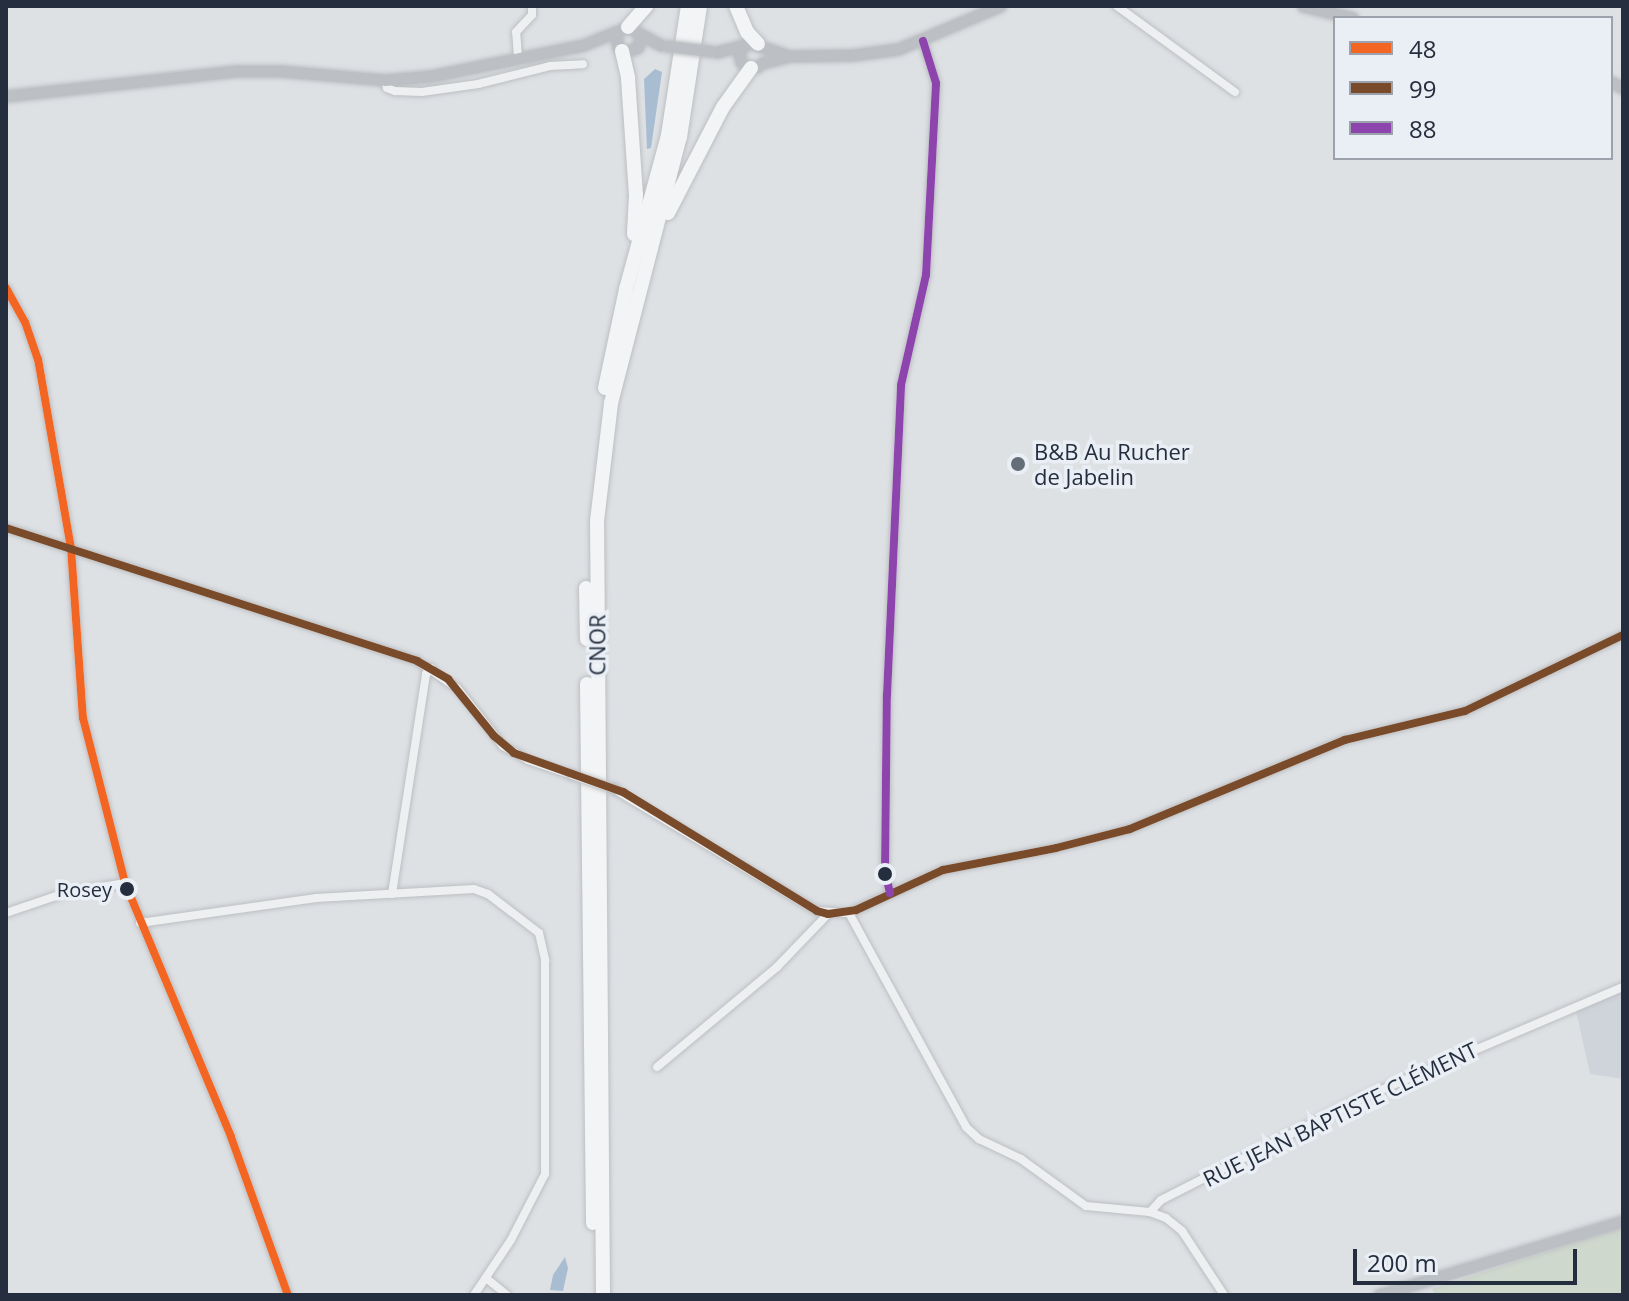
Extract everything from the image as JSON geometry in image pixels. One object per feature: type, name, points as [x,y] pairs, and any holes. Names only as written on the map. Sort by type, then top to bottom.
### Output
[{"type":"highway","points":[[630,37],[646,6]]},
{"type":"highway","name":"CNOR","points":[[595,1295],[586,558],[595,448],[612,345],[668,135],[688,6]]},
{"type":"highway","name":"CNOR","points":[[603,1295],[596,557],[611,403],[680,137],[700,6]]},
{"type":"highway","points":[[736,6],[755,46]]},
{"type":"highway","points":[[612,345],[637,214],[628,78],[620,50]]},
{"type":"highway","points":[[636,300],[671,205],[692,160],[751,64]]},
{"type":"street","points":[[518,58],[516,32],[532,15],[532,6]]},
{"type":"street","points":[[6,96],[238,71],[281,71],[385,80],[431,76],[630,37],[713,51],[751,64],[791,56],[877,53],[923,41],[976,11],[1000,6]]},
{"type":"street","points":[[1117,6],[1235,92]]},
{"type":"street","points":[[1303,6],[1345,16]]},
{"type":"street","points":[[583,45],[631,52],[630,37]]},
{"type":"street","points":[[620,50],[630,37]]},
{"type":"street","points":[[890,893],[885,872],[887,695],[901,385],[926,275],[936,83],[923,41]]},
{"type":"street","points":[[713,51],[755,46],[791,56]]},
{"type":"street","points":[[751,64],[755,46]]},
{"type":"street","points":[[751,64],[739,54],[755,46]]},
{"type":"street","points":[[385,80],[387,88],[395,91],[422,92],[464,87],[550,66],[583,64]]},
{"type":"street","points":[[6,288],[25,322],[38,359],[71,548],[83,718],[125,883],[231,1137],[288,1295]]},
{"type":"street","points":[[6,528],[432,668],[457,688],[503,746],[528,760],[614,789],[804,904],[828,914],[849,913],[943,870],[1056,848],[1130,829],[1345,740],[1465,711],[1623,635]]},
{"type":"street","points":[[392,894],[426,674],[432,668]]},
{"type":"street","points":[[6,913],[62,894],[125,883]]},
{"type":"street","points":[[140,923],[316,898],[474,889],[484,892],[539,933],[544,945],[545,1174],[511,1240],[474,1295]]},
{"type":"street","points":[[849,913],[966,1127],[979,1139],[1021,1159],[1086,1206],[1150,1212],[1182,1231],[1224,1295]]},
{"type":"street","points":[[657,1067],[777,967],[828,914]]},
{"type":"street","name":"RUE JEAN BAPTISTE CLÉMENT","points":[[1150,1212],[1161,1200],[1360,1099],[1623,987]]},
{"type":"street","points":[[1379,1295],[1623,1221]]},
{"type":"street","points":[[486,1278],[507,1295]]},
{"type":"shaded area","points":[[1623,991],[1623,1079],[1590,1074],[1576,1011]]},
{"type":"shaded area","points":[[1623,1227],[1623,1295],[1435,1295],[1432,1289]]},
{"type":"water","points":[[655,69],[662,72],[651,148],[647,149],[644,79]]},
{"type":"water","points":[[565,1257],[568,1268],[563,1291],[550,1290],[553,1275]]},
{"type":"transit line","name":"88","points":[[890,893],[885,872],[887,695],[901,385],[926,275],[936,83],[923,41]]},
{"type":"transit line","name":"48","points":[[6,288],[25,322],[38,359],[71,548],[83,718],[125,883],[231,1137],[288,1295]]},
{"type":"transit line","name":"99","points":[[6,528],[417,661],[448,679],[494,736],[514,753],[623,792],[817,911],[828,914],[856,910],[943,870],[1056,848],[1130,829],[1345,740],[1465,711],[1623,635]]},
{"type":"place","name":"B&B Au Rucher de Jabelin","points":[[1018,464]]},
{"type":"place","name":"Rosey","points":[[127,889]]}]
